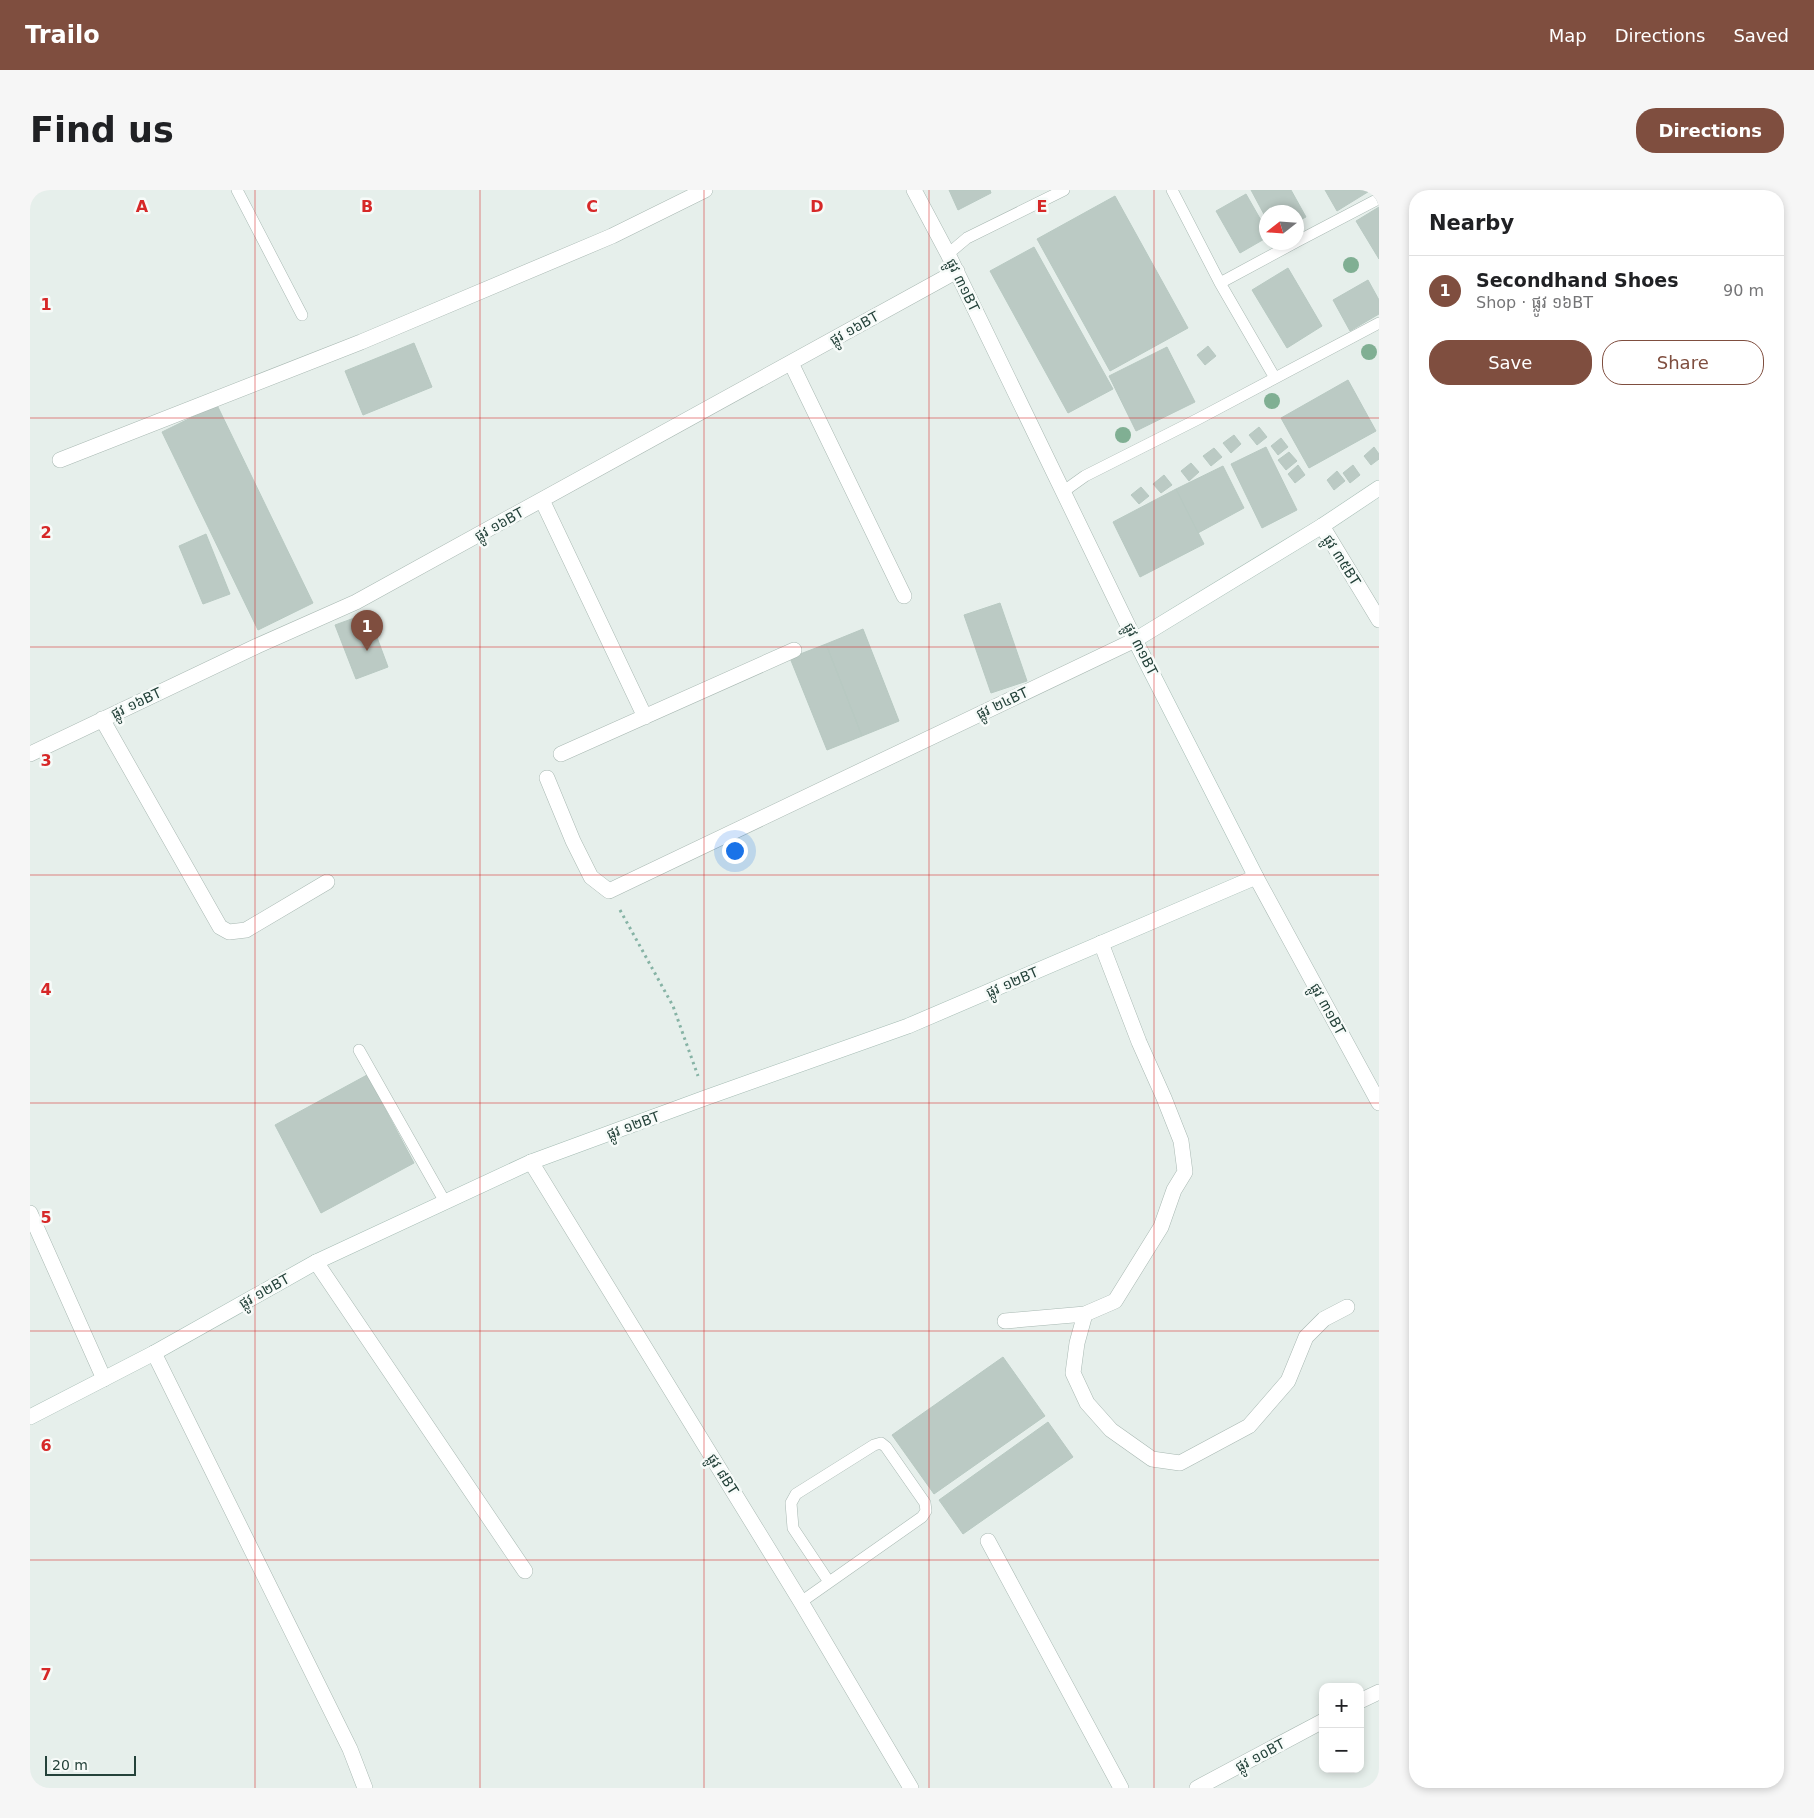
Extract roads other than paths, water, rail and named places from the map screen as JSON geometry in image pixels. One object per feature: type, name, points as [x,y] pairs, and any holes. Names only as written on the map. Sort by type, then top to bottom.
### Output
[{"type":"street","points":[[60,460],[370,338],[612,236],[705,190]]},
{"type":"street","name":"ផ្លូវ ៣១BT","points":[[914,190],[948,254],[1135,640],[1256,877],[1379,1103]]},
{"type":"street","name":"ផ្លូវ ១៦BT","points":[[30,753],[257,646],[356,602],[956,271]]},
{"type":"street","points":[[791,363],[904,596]]},
{"type":"street","name":"ផ្លូវ ២៤BT","points":[[547,778],[573,841],[591,877],[609,891],[1135,640],[1322,526],[1379,488]]},
{"type":"street","points":[[542,500],[645,717]]},
{"type":"street","name":"ផ្លូវ ៣៥BT","points":[[1322,526],[1379,620]]},
{"type":"street","points":[[561,754],[794,650]]},
{"type":"street","points":[[102,719],[220,927],[229,932],[246,930],[326,882]]},
{"type":"street","name":"ផ្លូវ ១២BT","points":[[30,1417],[154,1353],[316,1262],[531,1162],[908,1026],[1256,877]]},
{"type":"street","points":[[1005,1321],[1085,1314],[1115,1300],[1162,1227],[1174,1190],[1185,1172],[1181,1142],[1164,1098],[1138,1042],[1101,943]]},
{"type":"street","name":"ផ្លូវ ៨BT","points":[[531,1162],[801,1602],[911,1788]]},
{"type":"street","points":[[30,1214],[104,1379]]},
{"type":"street","points":[[316,1262],[525,1571]]},
{"type":"street","points":[[1085,1314],[1077,1343],[1074,1373],[1087,1403],[1110,1430],[1152,1459],[1180,1463],[1249,1426],[1288,1381],[1306,1337],[1324,1318],[1347,1307]]},
{"type":"street","points":[[154,1353],[350,1749],[365,1788]]},
{"type":"street","points":[[988,1541],[1121,1788]]},
{"type":"street","points":[[1364,1700],[1379,1692]]},
{"type":"street","name":"ផ្លូវ ១០BT","points":[[1197,1788],[1319,1723]]},
{"type":"lane","points":[[237,190],[302,315]]},
{"type":"lane","points":[[948,254],[967,238],[1064,190]]},
{"type":"lane","points":[[1172,190],[1220,283],[1275,378]]},
{"type":"lane","points":[[1304,238],[1378,199]]},
{"type":"lane","points":[[1220,283],[1281,250]]},
{"type":"lane","points":[[1064,491],[1085,476],[1198,419],[1379,323]]},
{"type":"lane","points":[[359,1050],[445,1202]]},
{"type":"lane","points":[[801,1602],[922,1517],[926,1512],[925,1503],[882,1443],[874,1445],[796,1494],[791,1503],[792,1528],[829,1582]]},
{"type":"place","name":"Secondhand Shoes","points":[[367,651]]}]
